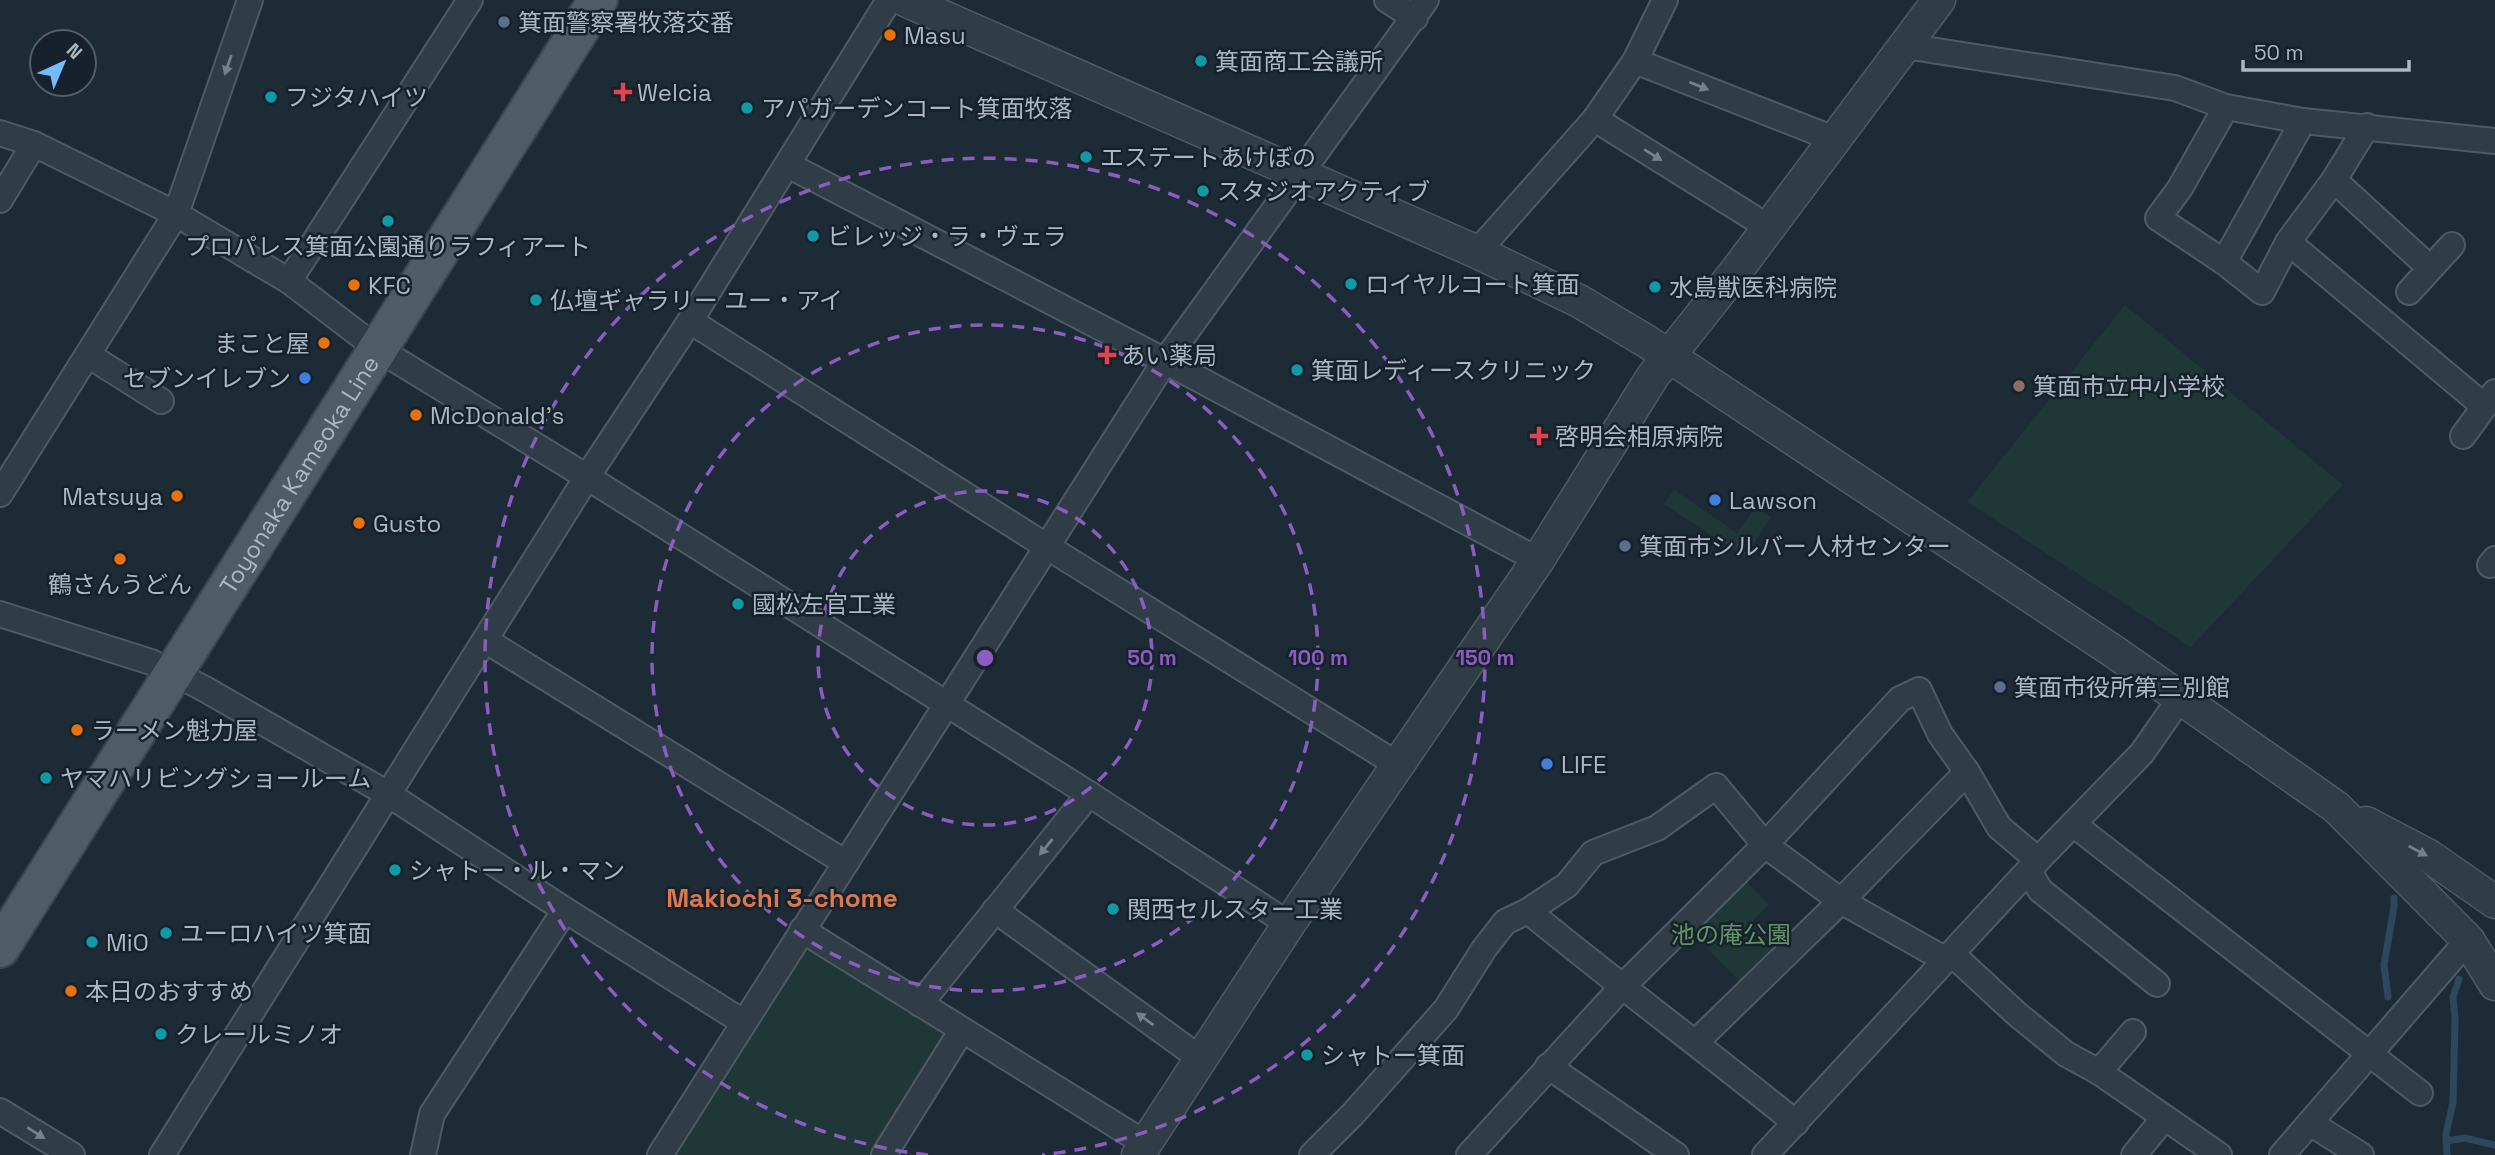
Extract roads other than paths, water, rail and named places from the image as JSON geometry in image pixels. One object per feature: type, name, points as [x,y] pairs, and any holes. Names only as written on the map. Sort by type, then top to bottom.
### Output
[{"type":"main road","name":"Toyonaka Kameoka Line","points":[[0,948],[598,0]]},
{"type":"street","points":[[0,494],[176,214],[250,0]]},
{"type":"street","points":[[289,281],[470,0]]},
{"type":"street","points":[[162,1155],[587,477],[690,321],[889,0]]},
{"type":"street","points":[[905,0],[1476,252],[1579,301],[1668,355],[2180,697],[2336,807],[2429,856],[2495,902]]},
{"type":"street","points":[[660,1155],[1165,361],[1421,9],[1387,0]]},
{"type":"street","points":[[1476,252],[1595,119],[1635,61],[1665,0]]},
{"type":"street","points":[[803,930],[962,1030],[1142,1149],[1289,923],[1538,560],[1668,355],[1769,228],[1939,0]]},
{"type":"street","points":[[1905,46],[2175,88],[2226,107],[2303,121],[2495,141]]},
{"type":"street","points":[[1635,61],[1834,139]]},
{"type":"street","points":[[2226,107],[2180,188],[2158,218],[2224,262],[2262,292],[2288,242],[2334,180],[2367,127]]},
{"type":"street","points":[[1595,119],[1769,228]]},
{"type":"street","points":[[2224,262],[2303,121]]},
{"type":"street","points":[[0,133],[34,144],[176,214],[289,281],[378,349],[587,477],[1289,923]]},
{"type":"street","points":[[0,200],[34,144]]},
{"type":"street","points":[[788,165],[1165,361],[1538,560]]},
{"type":"street","points":[[2334,180],[2430,268]]},
{"type":"street","points":[[2288,242],[2489,399],[2463,436]]},
{"type":"street","points":[[2409,292],[2452,244]]},
{"type":"street","points":[[690,321],[1046,547],[1398,765]]},
{"type":"street","points":[[88,355],[160,401]]},
{"type":"street","points":[[0,614],[151,662],[203,688],[388,794],[743,1022]]},
{"type":"street","points":[[485,640],[846,863]]},
{"type":"street","points":[[1469,1155],[1621,988],[1765,845],[1900,699],[1919,690],[1940,734],[1967,772],[1999,827],[2034,866],[2040,890],[2157,984]]},
{"type":"street","points":[[1765,1155],[2141,752],[2180,697]]},
{"type":"street","points":[[1696,1042],[1842,901],[1967,772]]},
{"type":"street","points":[[1312,1155],[1353,1114],[1446,1009],[1484,949],[1505,922],[1528,911],[1567,885],[1593,853],[1657,828],[1716,786],[1765,845],[1842,901],[1950,957],[2057,1047],[2099,1072],[2219,1155]]},
{"type":"street","points":[[920,1004],[1089,794]]},
{"type":"street","points":[[2336,807],[2468,940],[2495,984]]},
{"type":"street","points":[[2073,824],[2420,1093]]},
{"type":"street","points":[[2283,1155],[2495,908]]},
{"type":"street","points":[[423,1155],[432,1114],[565,910]]},
{"type":"street","points":[[995,910],[1201,1059]]},
{"type":"street","points":[[1528,911],[1621,988],[1696,1042],[1796,1123]]},
{"type":"street","points":[[884,1155],[962,1030]]},
{"type":"street","points":[[2099,1072],[2133,1031]]},
{"type":"street","points":[[1548,1066],[1676,1155]]},
{"type":"street","points":[[0,1111],[72,1155]]},
{"type":"street","points":[[2134,1155],[2164,1118]]},
{"type":"street","points":[[2311,1123],[2361,1155]]},
{"type":"waterway","points":[[2388,997],[2384,965],[2394,898]]},
{"type":"waterway","points":[[2447,1155],[2446,1133],[2453,1103],[2453,997],[2459,979]]},
{"type":"waterway","points":[[2446,1141],[2465,1138],[2495,1145]]},
{"type":"place","name":"箕面警察署牧落交番","points":[[504,22]]},
{"type":"place","name":"Masu","points":[[890,35]]},
{"type":"place","name":"箕面商工会議所","points":[[1201,61]]},
{"type":"place","name":"Welcia","points":[[623,92]]},
{"type":"place","name":"フジタハイツ","points":[[271,97]]},
{"type":"place","name":"アパガーデンコート箕面牧落","points":[[747,108]]},
{"type":"place","name":"エステートあけぼの","points":[[1086,157]]},
{"type":"place","name":"スタジオアクティブ","points":[[1203,191]]},
{"type":"place","name":"プロパレス箕面公園通りラフィアート","points":[[388,221]]},
{"type":"place","name":"ビレッジ・ラ・ヴェラ","points":[[813,236]]},
{"type":"place","name":"ロイヤルコート箕面","points":[[1351,284]]},
{"type":"place","name":"KFC","points":[[354,285]]},
{"type":"place","name":"水島獣医科病院","points":[[1655,287]]},
{"type":"place","name":"仏壇ギャラリー ユー・アイ","points":[[536,300]]},
{"type":"place","name":"まこと屋","points":[[324,343]]},
{"type":"place","name":"あい薬局","points":[[1107,355]]},
{"type":"place","name":"箕面レディースクリニック","points":[[1297,370]]},
{"type":"place","name":"セブンイレブン","points":[[305,378]]},
{"type":"place","name":"箕面市立中小学校","points":[[2019,386]]},
{"type":"place","name":"McDonald's","points":[[416,415]]},
{"type":"place","name":"啓明会相原病院","points":[[1539,436]]},
{"type":"place","name":"Matsuya","points":[[177,496]]},
{"type":"place","name":"Lawson","points":[[1715,500]]},
{"type":"place","name":"Gusto","points":[[359,523]]},
{"type":"place","name":"箕面市シルバー人材センター","points":[[1625,546]]},
{"type":"place","name":"鶴さんうどん","points":[[120,559]]},
{"type":"place","name":"國松左官工業","points":[[738,604]]},
{"type":"place","name":"箕面市役所第三別館","points":[[2000,687]]},
{"type":"place","name":"ラーメン魁力屋","points":[[77,730]]},
{"type":"place","name":"LIFE","points":[[1547,764]]},
{"type":"place","name":"ヤマハリビングショールーム","points":[[46,778]]},
{"type":"place","name":"シャトー・ル・マン","points":[[395,870]]},
{"type":"place","name":"関西セルスター工業","points":[[1113,909]]},
{"type":"place","name":"ユーロハイツ箕面","points":[[166,933]]},
{"type":"place","name":"MiO","points":[[92,942]]},
{"type":"place","name":"本日のおすすめ","points":[[71,991]]},
{"type":"place","name":"クレールミノオ","points":[[161,1034]]},
{"type":"place","name":"シャトー箕面","points":[[1307,1055]]},
{"type":"district","name":"Makiochi 3-chome","points":[[782,898]]},
{"type":"park label","name":"池の庵公園","points":[[1731,934]]}]
